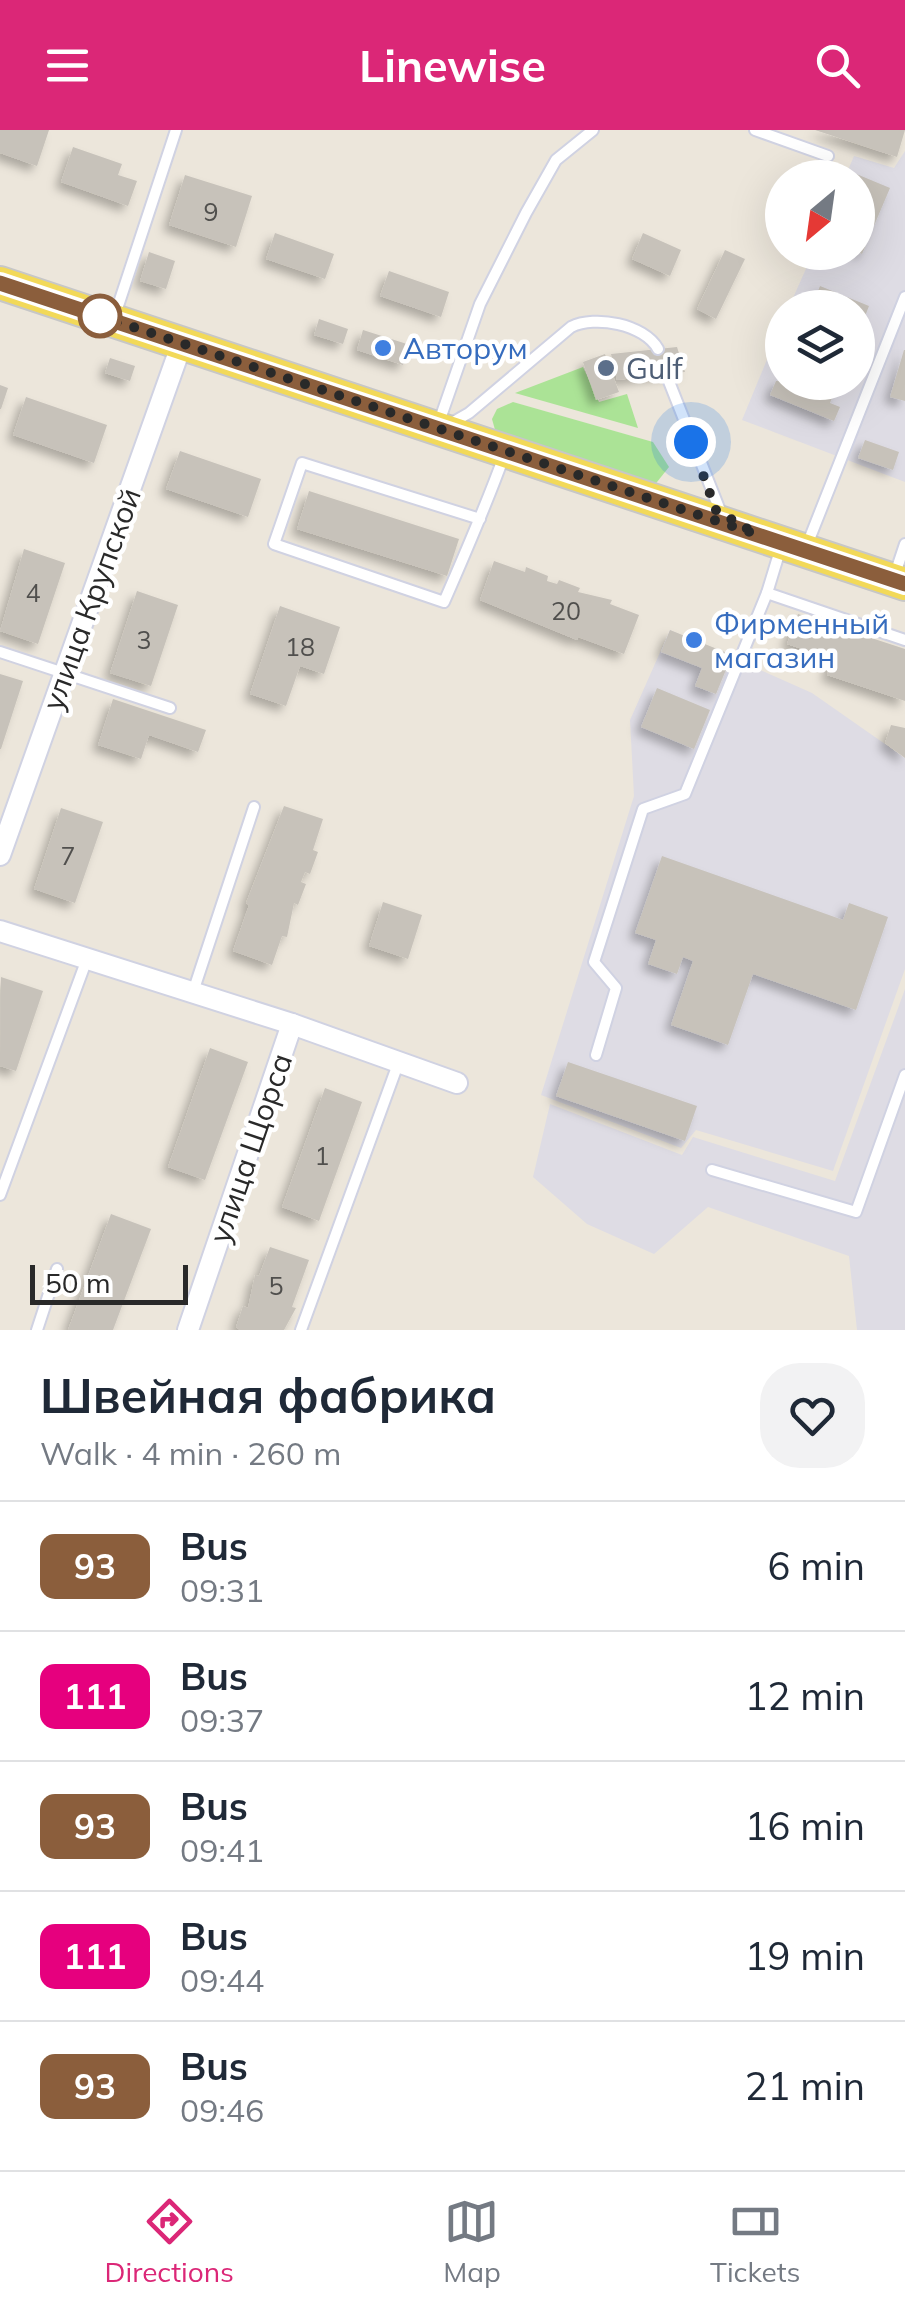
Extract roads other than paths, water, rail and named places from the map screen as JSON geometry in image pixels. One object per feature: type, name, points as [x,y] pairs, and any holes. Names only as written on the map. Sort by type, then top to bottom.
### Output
[{"type":"main road","points":[[0,283],[899,582]]},
{"type":"street","name":"улица Крупской","points":[[0,855],[182,343]]},
{"type":"street","points":[[0,931],[292,1024],[457,1083]]},
{"type":"street","name":"улица Щорса","points":[[188,1330],[292,1024]]},
{"type":"lane","points":[[114,320],[176,130]]},
{"type":"lane","points":[[438,428],[480,304],[526,213],[556,160],[593,130]]},
{"type":"lane","points":[[755,130],[828,156]]},
{"type":"lane","points":[[596,1055],[616,988],[594,962],[643,809],[685,794],[767,592],[781,542],[905,297]]},
{"type":"lane","points":[[438,428],[460,420],[506,378],[587,320],[638,331],[658,349]]},
{"type":"lane","points":[[666,374],[716,510],[781,542]]},
{"type":"lane","points":[[480,518],[302,464],[274,544],[444,602],[480,518],[506,450]]},
{"type":"lane","points":[[899,582],[905,544]]},
{"type":"lane","points":[[767,592],[905,640]]},
{"type":"lane","points":[[0,652],[170,708]]},
{"type":"lane","points":[[192,992],[254,806]]},
{"type":"lane","points":[[0,1195],[87,959]]},
{"type":"lane","points":[[301,1330],[398,1064]]},
{"type":"lane","points":[[712,1170],[856,1212],[905,1075]]},
{"type":"lane","points":[[38,1330],[58,1269]]},
{"type":"place","name":"Авторум","points":[[383,348]]},
{"type":"place","name":"Gulf","points":[[606,368]]},
{"type":"place","name":"Фирменный магазин","points":[[694,640]]}]
